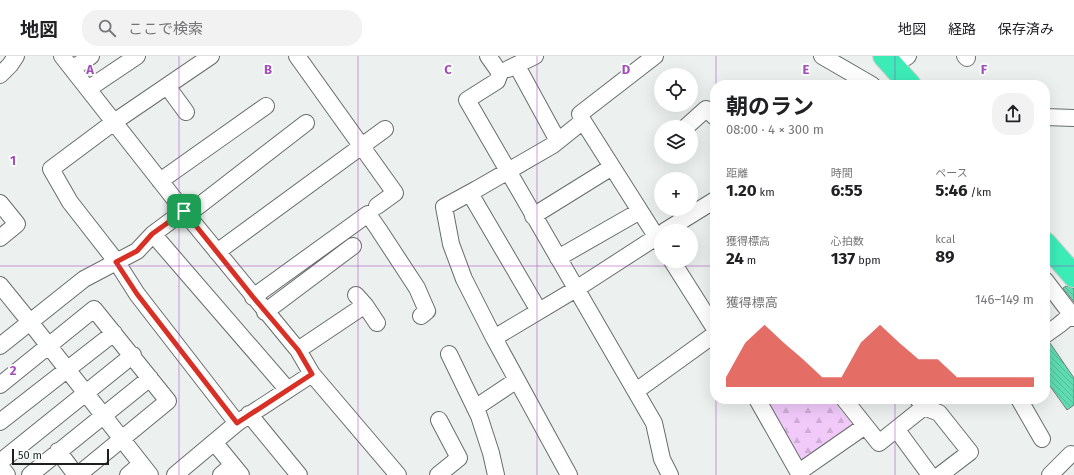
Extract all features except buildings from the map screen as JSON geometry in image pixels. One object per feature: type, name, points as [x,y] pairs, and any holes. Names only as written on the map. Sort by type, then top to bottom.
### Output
[{"type":"highway","points":[[895,59],[907,80]]},
{"type":"highway","points":[[1050,249],[1074,276]]},
{"type":"street","points":[[0,75],[10,65],[16,56]]},
{"type":"street","points":[[62,56],[185,213],[265,312],[298,350],[312,374],[398,475]]},
{"type":"street","points":[[72,69],[91,56]]},
{"type":"street","points":[[88,89],[137,56]]},
{"type":"street","points":[[211,56],[114,122],[51,169],[70,202],[116,262],[137,294],[243,418],[300,475]]},
{"type":"street","points":[[297,56],[395,193],[377,206]]},
{"type":"street","points":[[488,56],[500,73]]},
{"type":"street","points":[[535,56],[500,73],[497,81],[467,100],[654,423],[662,459],[670,475]]},
{"type":"street","points":[[822,56],[863,80]]},
{"type":"street","points":[[580,114],[651,57]]},
{"type":"street","points":[[517,66],[558,141]]},
{"type":"street","points":[[167,86],[186,112]]},
{"type":"street","points":[[160,181],[266,106]]},
{"type":"street","points":[[694,120],[706,109],[710,113]]},
{"type":"street","points":[[1050,117],[1074,118]]},
{"type":"street","points":[[569,475],[494,338],[464,279],[451,244],[444,207],[558,141],[583,121],[640,211],[654,228]]},
{"type":"street","points":[[0,346],[84,279],[137,251],[152,234],[185,213],[306,123]]},
{"type":"street","points":[[217,252],[361,145],[385,129]]},
{"type":"street","points":[[534,216],[612,167]]},
{"type":"street","points":[[477,189],[471,195],[539,311]]},
{"type":"street","points":[[0,203],[17,224],[0,238]]},
{"type":"street","points":[[679,224],[710,203]]},
{"type":"street","points":[[558,258],[640,211]]},
{"type":"street","points":[[253,297],[368,214],[417,288],[427,311],[421,316]]},
{"type":"street","points":[[152,234],[287,389]]},
{"type":"street","points":[[494,338],[654,240]]},
{"type":"street","points":[[265,312],[353,246]]},
{"type":"street","points":[[676,268],[710,321]]},
{"type":"street","points":[[0,285],[145,470],[128,475]]},
{"type":"street","points":[[1050,287],[1072,316],[1050,331]]},
{"type":"street","points":[[298,350],[360,300],[377,323]]},
{"type":"street","points":[[0,385],[94,309],[168,401],[122,440],[77,475],[58,451]]},
{"type":"street","points":[[0,422],[114,333]]},
{"type":"street","points":[[636,391],[710,338]]},
{"type":"street","points":[[449,354],[475,408],[491,453],[496,475]]},
{"type":"street","points":[[0,462],[133,356]]},
{"type":"street","points":[[175,475],[243,418],[312,374]]},
{"type":"street","points":[[30,475],[102,415],[150,378]]},
{"type":"street","points":[[475,408],[517,380]]},
{"type":"street","points":[[760,404],[799,474],[865,426]]},
{"type":"street","points":[[848,404],[879,443],[897,430],[920,404]]},
{"type":"street","points":[[923,404],[939,413],[970,452],[940,475]]},
{"type":"street","points":[[1022,404],[1042,438]]},
{"type":"street","points":[[438,475],[459,458],[439,420]]},
{"type":"street","points":[[897,430],[930,475]]},
{"type":"street","points":[[214,442],[231,472]]},
{"type":"street","points":[[1050,475],[1071,454]]},
{"type":"street","points":[[659,475],[662,459]]},
{"type":"street","points":[[0,466],[7,475]]},
{"type":"green space","points":[[836,404],[850,420],[852,428],[806,464],[799,460],[768,405]]},
{"type":"route","points":[[184,211],[298,350],[312,374],[237,423],[137,294],[116,262],[137,251],[152,234],[184,211]]}]
